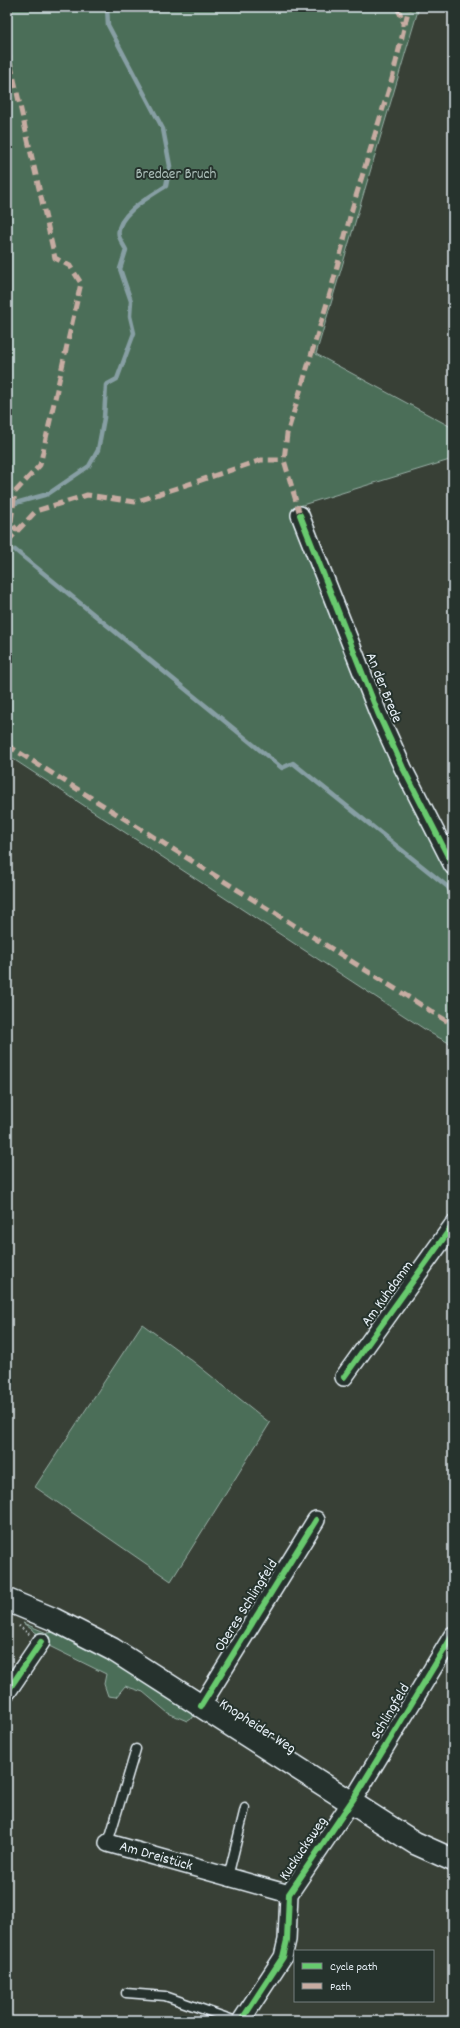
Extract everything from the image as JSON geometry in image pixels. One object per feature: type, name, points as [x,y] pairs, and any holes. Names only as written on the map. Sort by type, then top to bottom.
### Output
[{"type":"main road","name":"Knopheider Weg","points":[[7,1600],[53,1619],[112,1649],[415,1843],[453,1860]]},
{"type":"street","name":"An der Brede","points":[[300,515],[378,713],[403,768],[453,866]]},
{"type":"street","name":"Am Kuhdamm","points":[[344,1377],[453,1226]]},
{"type":"street","name":"Oberes Schlingfeld","points":[[201,1706],[316,1520]]},
{"type":"street","name":"Schlingfeld","points":[[351,1803],[453,1635]]},
{"type":"street","points":[[7,1692],[41,1642]]},
{"type":"street","name":"Kuckucksweg","points":[[241,2021],[283,1957],[287,1940],[289,1894],[351,1803]]},
{"type":"street","name":"Am Dreistück","points":[[108,1843],[289,1894]]},
{"type":"lane","name":"Am Dreistück","points":[[108,1843],[136,1749]]},
{"type":"lane","points":[[228,1877],[245,1808]]},
{"type":"lane","points":[[126,1993],[165,1996],[236,2021]]},
{"type":"green space","name":"Bredaer Bruch","points":[[7,7],[419,7],[316,354],[453,428],[453,459],[299,506],[296,505],[299,523],[390,757],[453,881],[453,1045],[432,1034],[7,755]]},
{"type":"green space","points":[[142,1324],[190,1359],[270,1423],[171,1581],[35,1487]]},
{"type":"green space","points":[[23,1623],[47,1633],[56,1632],[143,1677],[195,1716],[187,1721],[168,1713],[143,1692],[125,1686],[116,1697],[108,1696],[104,1684],[106,1674],[47,1645],[46,1640]]},
{"type":"waterway","points":[[7,507],[12,504],[48,494],[89,466],[98,450],[104,418],[106,385],[117,379],[134,333],[130,316],[131,301],[120,269],[126,250],[119,236],[119,228],[122,221],[135,207],[166,186],[170,166],[163,129],[108,25],[107,7]]},
{"type":"waterway","points":[[15,550],[282,768],[293,763],[448,887],[453,898]]},
{"type":"marked path","points":[[397,7],[403,20],[403,26]]},
{"type":"marked path","points":[[300,515],[284,460],[287,434],[331,290],[352,209],[392,79],[409,7]]},
{"type":"marked path","points":[[7,49],[55,258],[70,266],[81,283],[40,465],[15,492],[11,522],[17,531]]},
{"type":"marked path","points":[[7,542],[36,511],[87,495],[135,502],[261,460],[284,460]]},
{"type":"marked path","points":[[7,745],[453,1025]]},
{"type":"cycle path","points":[[300,515],[378,713],[403,768],[453,866]]},
{"type":"cycle path","points":[[344,1377],[453,1225]]},
{"type":"cycle path","points":[[201,1706],[316,1520]]},
{"type":"cycle path","points":[[241,2021],[283,1957],[287,1940],[289,1894],[356,1795],[453,1635]]},
{"type":"cycle path","points":[[7,1692],[41,1642]]}]
